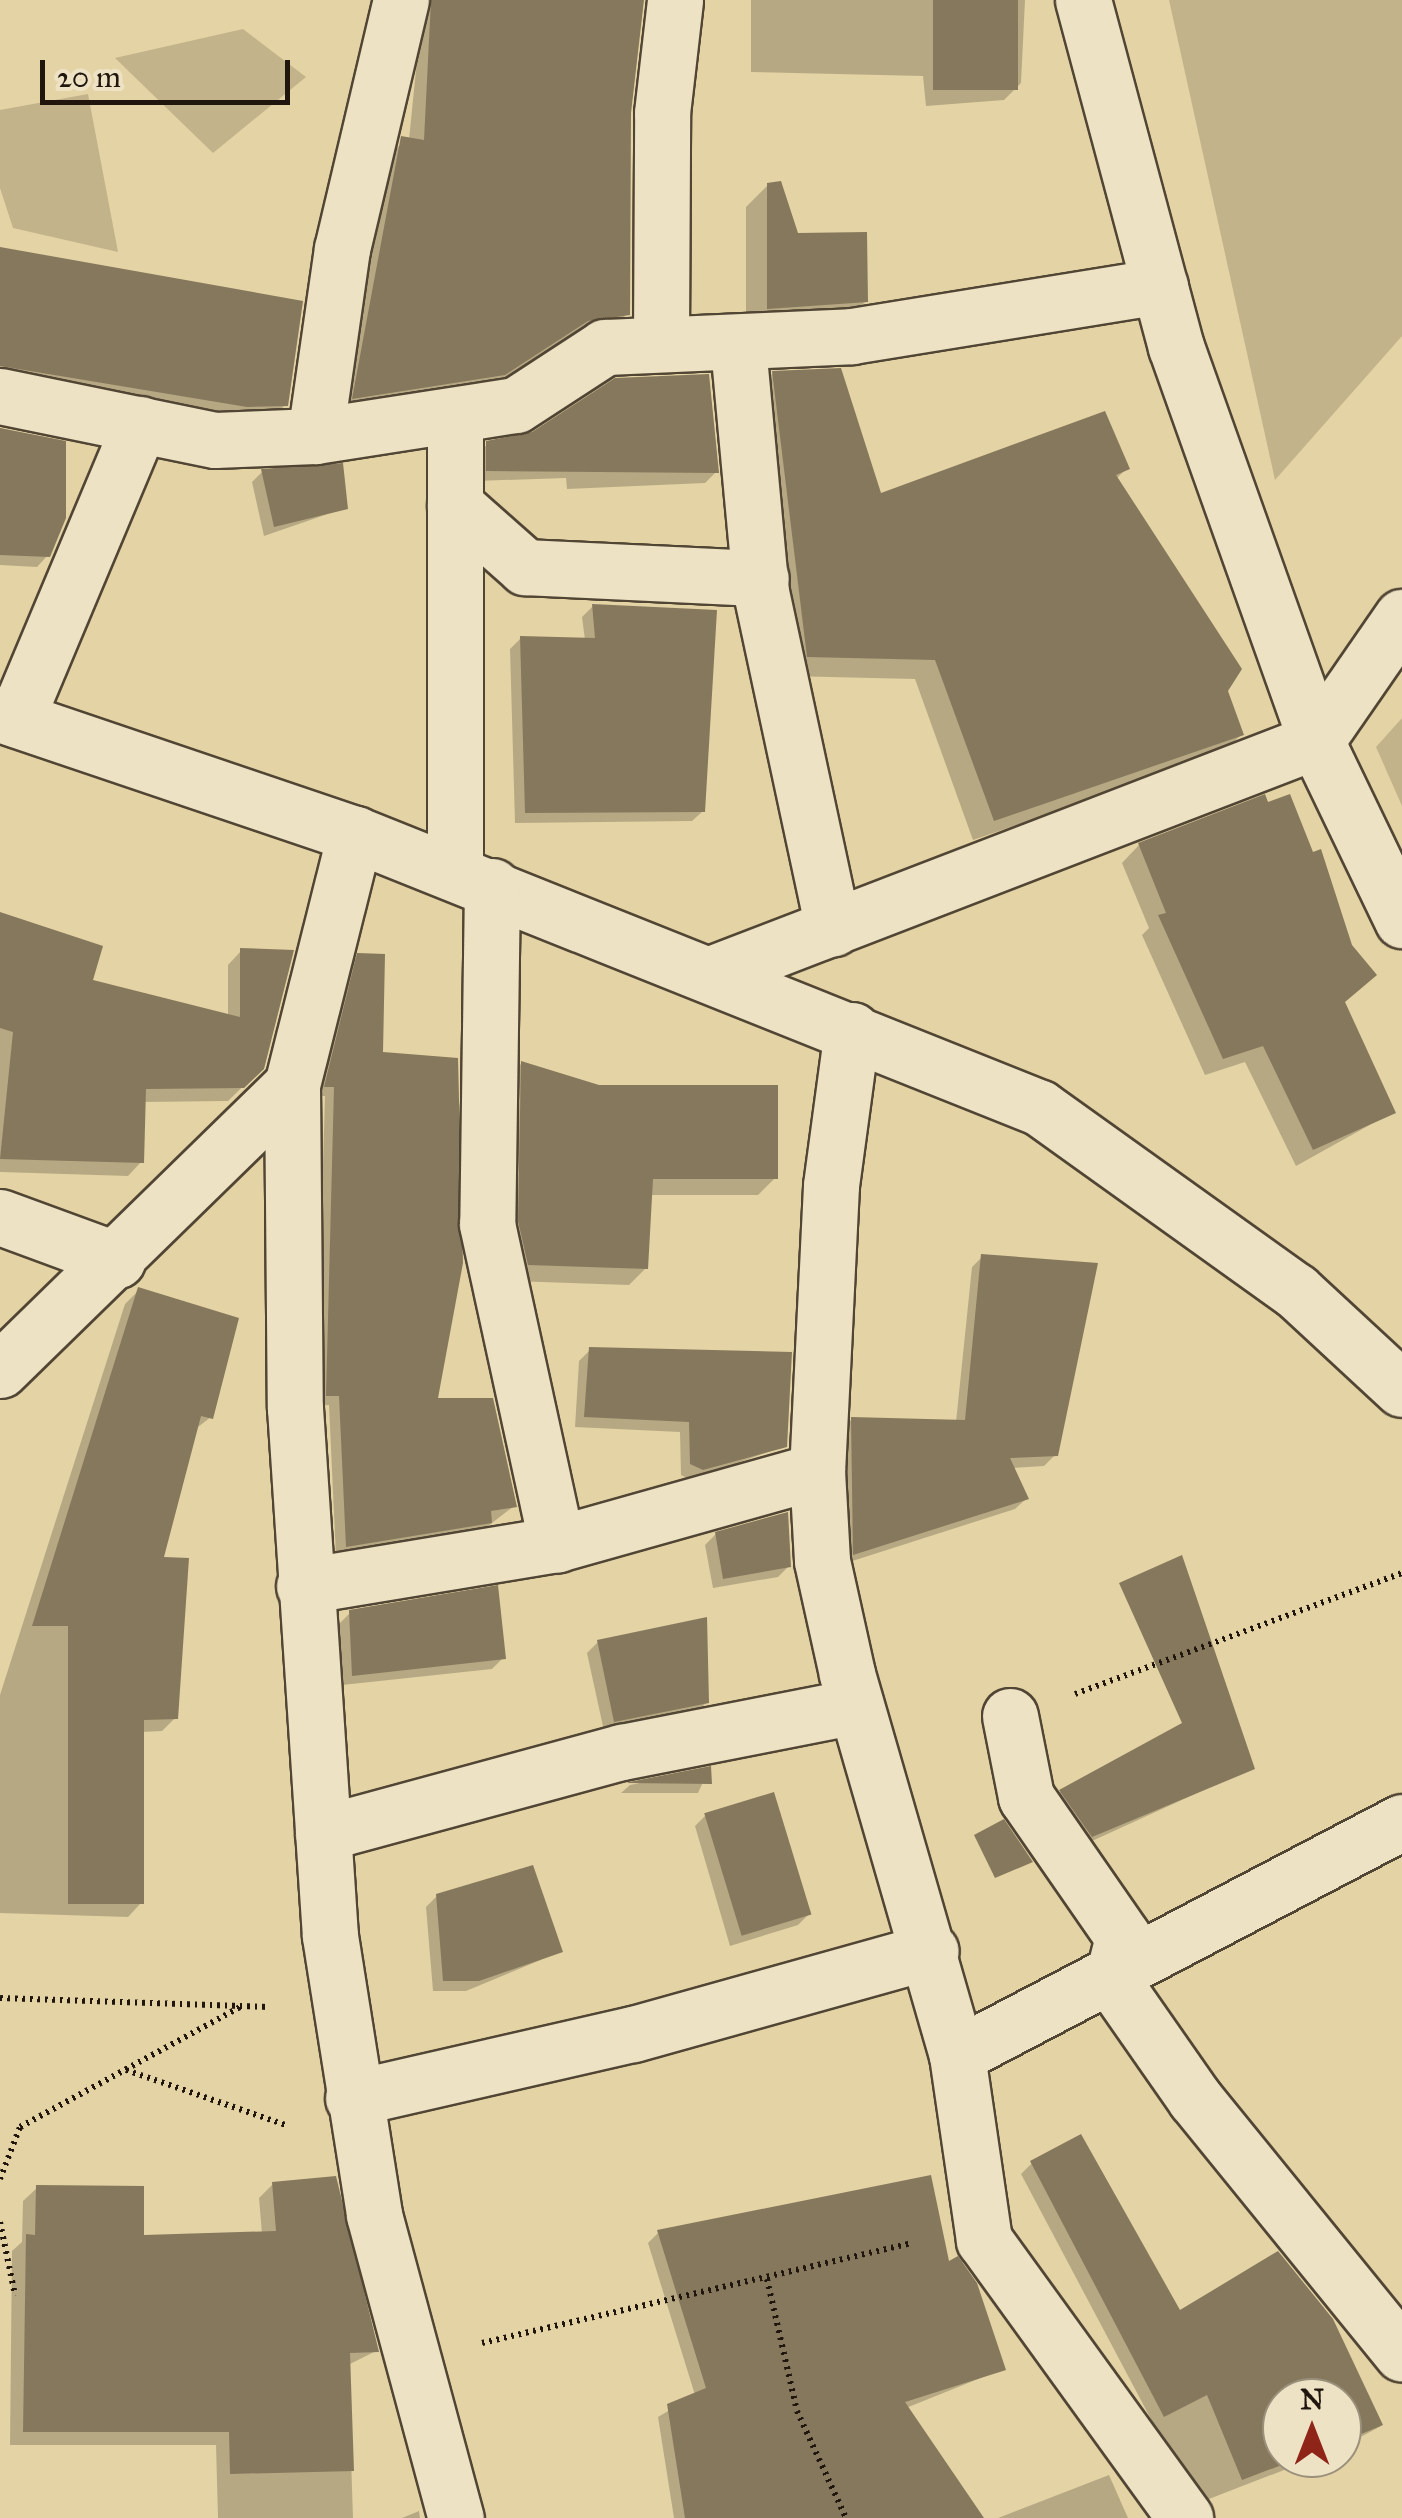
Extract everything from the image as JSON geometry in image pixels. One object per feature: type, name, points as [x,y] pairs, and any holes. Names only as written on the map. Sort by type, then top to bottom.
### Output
[{"type":"street","points":[[315,436],[342,249],[401,0]]},
{"type":"street","points":[[660,340],[662,114],[676,0]]},
{"type":"street","points":[[1083,0],[1160,286],[1316,741],[1402,920]]},
{"type":"street","points":[[0,396],[214,440],[315,436],[455,418],[536,397],[605,347],[660,340],[738,346],[1160,286]]},
{"type":"street","points":[[738,346],[761,578],[833,928]]},
{"type":"street","points":[[455,418],[455,505],[486,1224],[557,1544]]},
{"type":"street","points":[[140,424],[8,716],[355,834],[474,879],[716,972],[1040,1108],[1296,1292],[1402,1389]]},
{"type":"street","points":[[455,505],[524,567],[761,578]]},
{"type":"street","points":[[716,972],[1316,741],[1402,617]]},
{"type":"street","points":[[355,834],[292,1086],[304,1586],[323,1834],[353,2098],[406,2355],[456,2518]]},
{"type":"street","points":[[852,1030],[830,1186],[817,1471],[822,1561],[856,1706],[931,1951],[957,2055],[982,2226],[999,2266],[1185,2518]]},
{"type":"street","points":[[0,1370],[292,1086]]},
{"type":"street","points":[[0,1217],[117,1260]]},
{"type":"street","points":[[304,1586],[557,1544],[817,1471]]},
{"type":"street","points":[[323,1834],[622,1752],[856,1706]]},
{"type":"street","points":[[1010,1716],[1026,1798],[1123,1937],[1112,1980],[1195,2099],[1402,2354]]},
{"type":"street","points":[[957,2055],[1112,1980],[1402,1822]]},
{"type":"street","points":[[353,2098],[633,2034],[931,1951]]},
{"type":"path","points":[[1010,1716],[1402,1573]]},
{"type":"path","points":[[0,1998],[340,2010]]},
{"type":"path","points":[[0,2180],[20,2126],[242,2006]]},
{"type":"path","points":[[125,2070],[304,2131]]},
{"type":"path","points":[[0,2222],[15,2295]]},
{"type":"path","points":[[406,2355],[766,2279],[982,2226]]},
{"type":"path","points":[[766,2279],[796,2411],[846,2518]]},
{"type":"shaded area","points":[[1169,0],[1402,0],[1402,336],[1275,480]]},
{"type":"shaded area","points":[[243,29],[306,77],[213,153],[115,58]]},
{"type":"shaded area","points":[[88,94],[118,252],[13,228],[0,188],[0,110]]},
{"type":"shaded area","points":[[1402,718],[1402,806],[1376,747]]},
{"type":"building","points":[[431,0],[644,0],[631,113],[630,315],[588,321],[505,375],[352,399],[401,136],[424,140]]},
{"type":"building","points":[[933,0],[1018,0],[1018,90],[933,90]]},
{"type":"building","points":[[781,181],[798,233],[867,232],[868,302],[767,309],[767,183]]},
{"type":"building","points":[[0,247],[303,301],[288,406],[247,407],[0,366]]},
{"type":"building","points":[[841,368],[881,493],[1105,411],[1130,469],[1116,475],[1242,669],[1228,691],[1244,735],[994,821],[935,660],[807,657],[772,371]]},
{"type":"building","points":[[709,374],[719,473],[486,471],[486,441],[532,432],[615,378]]},
{"type":"building","points":[[0,428],[66,441],[66,518],[50,557],[0,555]]},
{"type":"building","points":[[343,463],[348,509],[274,527],[261,469]]},
{"type":"building","points":[[592,604],[717,610],[705,812],[525,813],[520,636],[595,638]]},
{"type":"building","points":[[1265,794],[1268,802],[1290,794],[1313,852],[1321,849],[1352,945],[1377,975],[1345,1002],[1396,1113],[1313,1150],[1263,1046],[1223,1059],[1158,915],[1166,913],[1138,843]]},
{"type":"building","points":[[0,912],[103,946],[93,980],[240,1017],[240,948],[294,950],[264,1069],[244,1088],[146,1089],[144,1163],[0,1159],[13,1032],[0,1028]]},
{"type":"building","points":[[357,953],[385,954],[383,1052],[458,1058],[463,1263],[438,1398],[493,1398],[517,1507],[491,1511],[492,1523],[346,1547],[339,1396],[326,1396],[334,1087],[324,1087]]},
{"type":"building","points":[[521,1061],[599,1085],[778,1085],[778,1179],[653,1179],[648,1269],[528,1265],[518,1221]]},
{"type":"building","points":[[981,1254],[1098,1263],[1058,1456],[1010,1458],[1029,1499],[853,1555],[851,1417],[965,1420]]},
{"type":"building","points":[[138,1287],[239,1318],[213,1419],[201,1416],[164,1557],[189,1558],[178,1719],[144,1720],[144,1904],[68,1904],[68,1626],[32,1626]]},
{"type":"building","points":[[589,1347],[792,1352],[787,1447],[703,1470],[690,1464],[689,1422],[584,1417]]},
{"type":"building","points":[[788,1512],[791,1567],[723,1579],[715,1532]]},
{"type":"building","points":[[1182,1555],[1255,1769],[1092,1837],[1059,1790],[1182,1723],[1119,1583]]},
{"type":"building","points":[[498,1585],[506,1659],[352,1676],[349,1610]]},
{"type":"building","points":[[707,1617],[709,1703],[614,1722],[597,1640]]},
{"type":"building","points":[[711,1766],[712,1784],[627,1783],[629,1782]]},
{"type":"building","points":[[774,1792],[811,1914],[742,1936],[704,1813]]},
{"type":"building","points":[[1004,1819],[1033,1862],[995,1878],[974,1835]]},
{"type":"building","points":[[533,1865],[563,1952],[479,1981],[443,1981],[436,1894]]},
{"type":"building","points":[[1081,2134],[1180,2310],[1278,2251],[1333,2319],[1361,2378],[1262,2378],[1262,2472],[1242,2480],[1207,2395],[1164,2417],[1030,2161]]},
{"type":"building","points":[[931,2175],[949,2261],[958,2256],[977,2283],[1006,2370],[905,2402],[984,2518],[685,2518],[667,2404],[706,2388],[657,2230]]},
{"type":"building","points":[[336,2176],[379,2352],[350,2353],[354,2471],[230,2474],[229,2432],[23,2432],[26,2234],[35,2235],[36,2185],[144,2186],[144,2235],[276,2231],[272,2182]]},
{"type":"building","points":[[1362,2380],[1383,2425],[1362,2434]]}]
